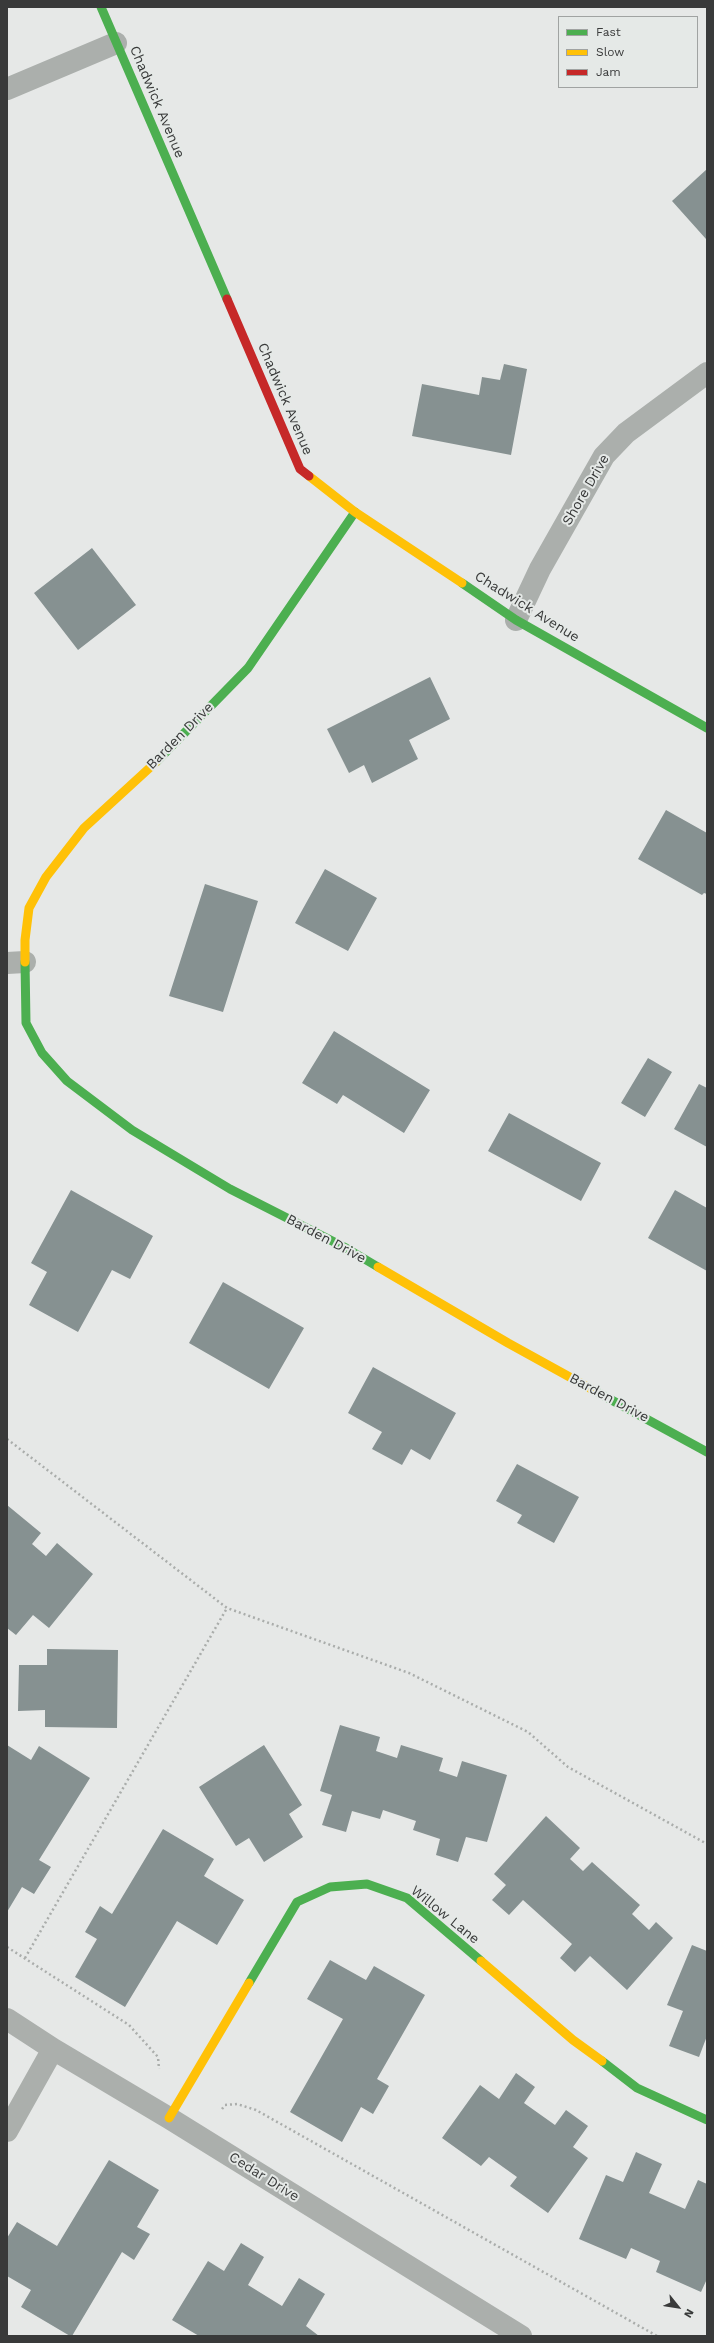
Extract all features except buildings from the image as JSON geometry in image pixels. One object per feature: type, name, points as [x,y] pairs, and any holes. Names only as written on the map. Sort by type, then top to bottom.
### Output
[{"type":"street","name":"Chadwick Avenue","points":[[101,7],[300,468],[355,512],[516,620],[707,728]]},
{"type":"street","points":[[7,89],[116,43]]},
{"type":"street","name":"Shore Drive","points":[[516,620],[540,569],[604,456],[626,433],[707,373]]},
{"type":"street","name":"Barden Drive","points":[[355,512],[248,668],[154,764],[84,828],[46,877],[29,908],[25,940],[16,962],[26,1023],[36,1043],[67,1081],[132,1130],[230,1189],[346,1248],[508,1343],[707,1452]]},
{"type":"street","name":"Willow Lane","points":[[169,2118],[297,1902],[330,1886],[367,1884],[407,1898],[573,2040],[637,2088],[707,2120]]},
{"type":"street","name":"Cedar Drive","points":[[7,2018],[53,2049],[169,2118],[521,2336]]},
{"type":"street","points":[[7,2131],[53,2049]]},
{"type":"path","points":[[7,1440],[227,1608],[423,1680],[528,1732],[568,1767],[707,1844]]},
{"type":"path","points":[[25,1958],[227,1608]]},
{"type":"path","points":[[7,1947],[129,2026],[158,2057],[159,2069]]},
{"type":"path","points":[[222,2110],[225,2105],[237,2104],[256,2110],[657,2336]]},
{"type":"traffic: fast","points":[[101,7],[227,299]]},
{"type":"traffic: fast","points":[[156,762],[248,668],[355,512]]},
{"type":"traffic: fast","points":[[462,583],[516,620],[707,728]]},
{"type":"traffic: fast","points":[[25,962],[26,1023],[42,1053],[67,1081],[132,1130],[230,1189],[346,1248],[378,1267]]},
{"type":"traffic: fast","points":[[595,1391],[707,1452]]},
{"type":"traffic: fast","points":[[249,1983],[297,1902],[330,1887],[367,1884],[407,1898],[481,1961]]},
{"type":"traffic: fast","points":[[602,2061],[637,2088],[707,2120]]},
{"type":"traffic: slow","points":[[309,476],[355,512],[462,583]]},
{"type":"traffic: slow","points":[[25,962],[25,940],[29,908],[46,877],[84,828],[156,762]]},
{"type":"traffic: slow","points":[[378,1267],[508,1343],[595,1391]]},
{"type":"traffic: slow","points":[[481,1961],[573,2040],[602,2061]]},
{"type":"traffic: slow","points":[[169,2118],[249,1983]]},
{"type":"traffic: jam","points":[[227,299],[300,469],[309,476]]}]
